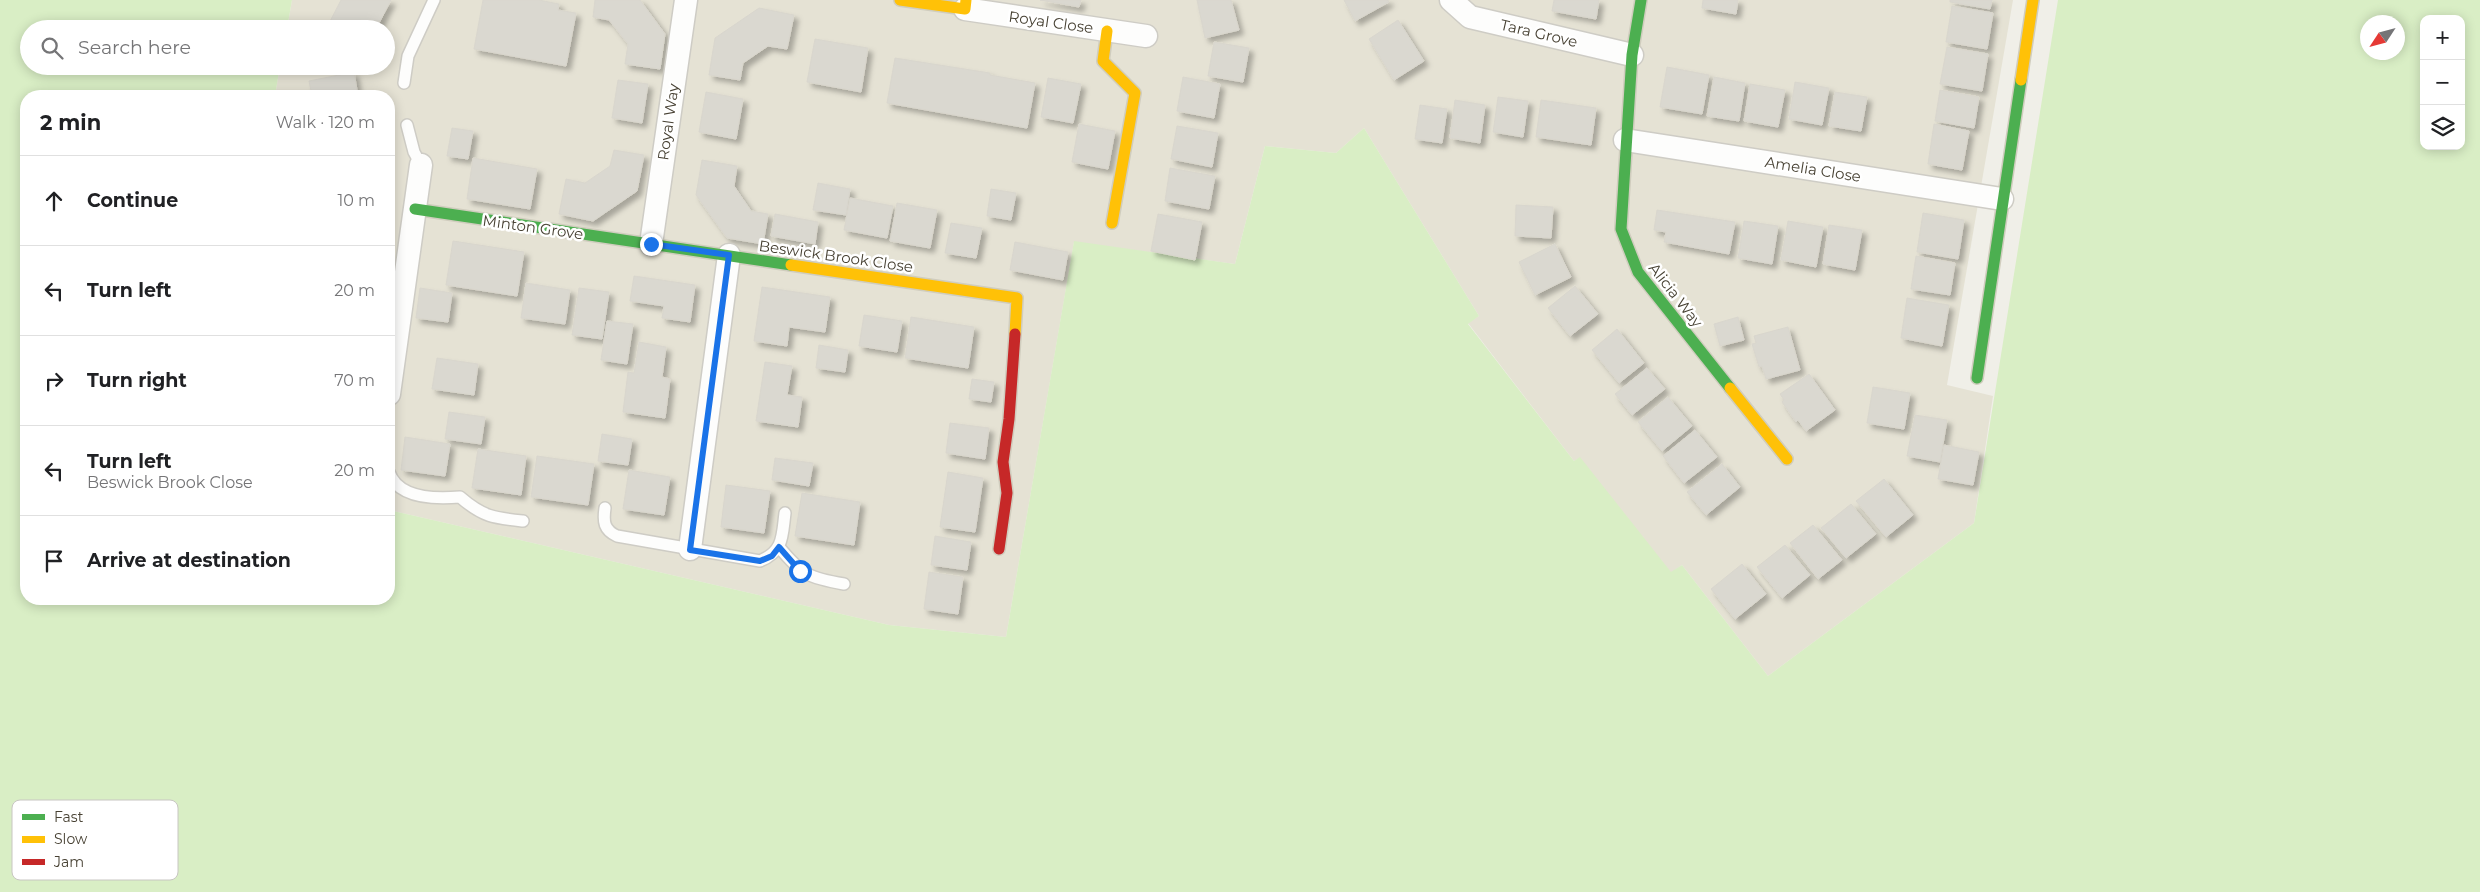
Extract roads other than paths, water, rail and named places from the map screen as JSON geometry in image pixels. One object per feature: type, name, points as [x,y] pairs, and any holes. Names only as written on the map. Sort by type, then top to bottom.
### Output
[{"type":"street","name":"Royal Way","points":[[651,244],[686,0]]},
{"type":"street","points":[[900,0],[966,5]]},
{"type":"street","name":"Tara Grove","points":[[1451,0],[1470,16],[1632,56]]},
{"type":"street","name":"Alicia Way","points":[[1641,0],[1632,56],[1620,229],[1638,272],[1787,459]]},
{"type":"street","points":[[1977,378],[2002,199],[2033,0]]},
{"type":"street","name":"Royal Close","points":[[966,5],[1146,36]]},
{"type":"street","name":"Royal Close","points":[[1107,30],[1103,61],[1135,93],[1112,222]]},
{"type":"street","name":"Amelia Close","points":[[1625,140],[2002,199]]},
{"type":"street","points":[[395,329],[421,165]]},
{"type":"street","name":"Minton Grove","points":[[415,209],[651,244]]},
{"type":"street","name":"Beswick Brook Close","points":[[651,244],[1017,298],[1009,419],[1003,462],[1007,493],[999,549]]},
{"type":"street","points":[[690,550],[729,255]]},
{"type":"lane","points":[[404,83],[408,56],[434,0]]},
{"type":"lane","points":[[407,125],[414,152],[421,165]]},
{"type":"lane","points":[[395,481],[404,489],[423,497],[441,499],[460,497],[475,510],[489,517],[523,521]]},
{"type":"lane","points":[[605,508],[603,520],[608,532],[617,536],[760,561],[772,556],[779,547],[782,539],[784,513]]},
{"type":"lane","points":[[779,547],[800,571],[814,579],[844,584]]}]
